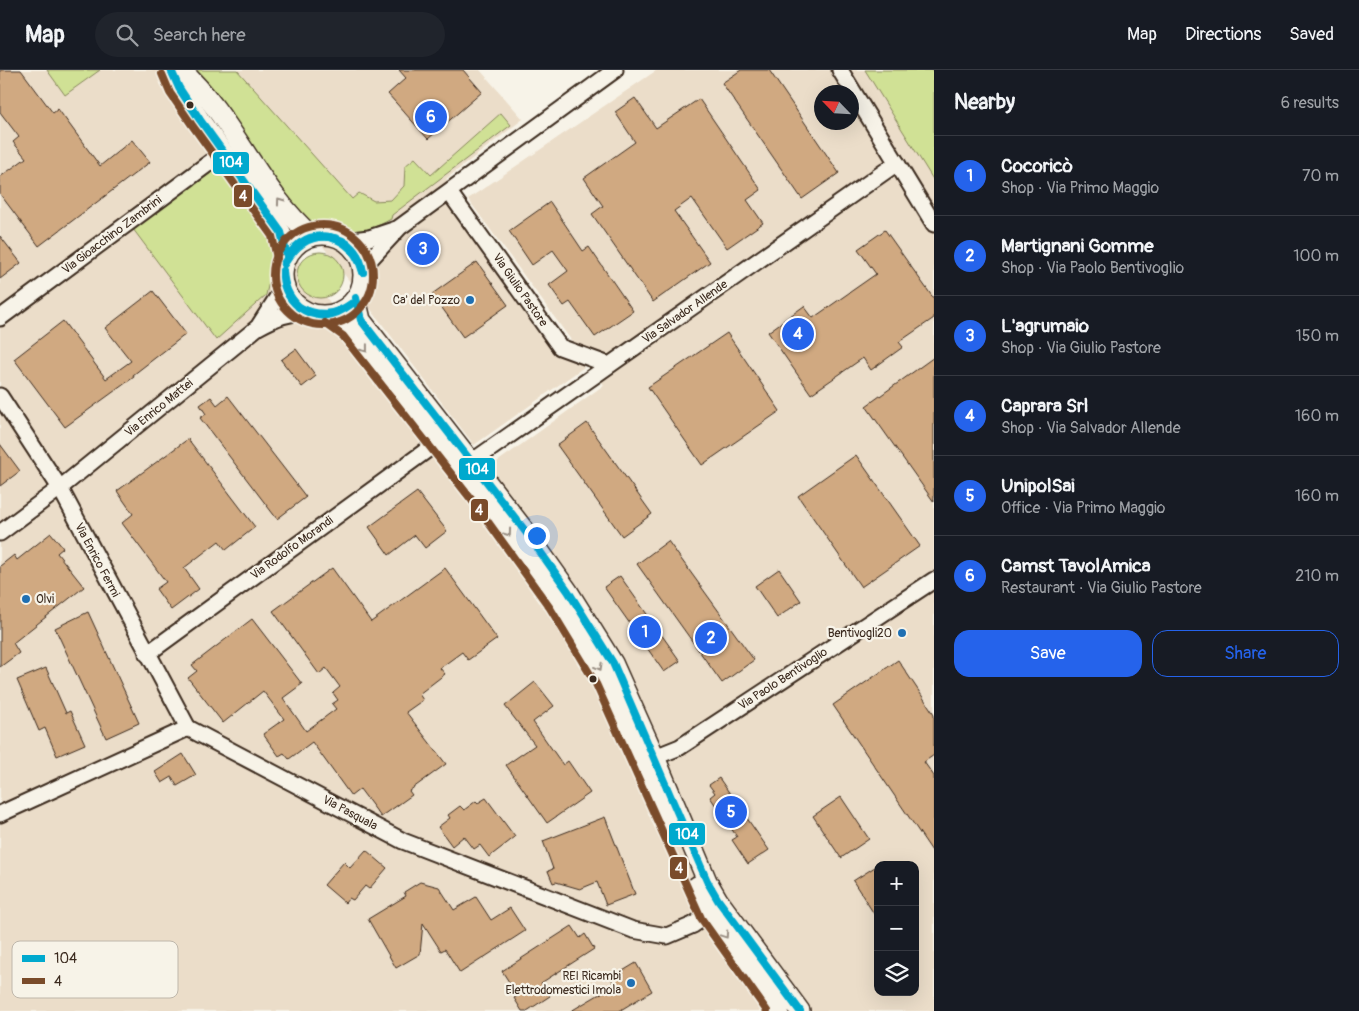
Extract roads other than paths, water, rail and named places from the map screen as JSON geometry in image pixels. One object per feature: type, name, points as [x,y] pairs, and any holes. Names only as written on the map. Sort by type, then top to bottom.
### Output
[{"type":"street","points":[[171,70],[179,88],[281,232],[287,256],[282,276],[284,287],[298,308],[309,314],[331,315],[341,311],[356,298],[363,279],[362,268],[359,258],[344,241]]},
{"type":"street","points":[[181,70],[212,108],[294,221],[312,236]]},
{"type":"street","points":[[362,268],[400,227],[615,70]]},
{"type":"street","points":[[840,70],[934,224]]},
{"type":"street","name":"Via Gioacchino Zambrini","points":[[0,318],[224,152]]},
{"type":"street","name":"Via Salvador Allende","points":[[473,461],[897,163]]},
{"type":"street","name":"Via Giulio Pastore","points":[[449,192],[560,347],[609,365]]},
{"type":"street","points":[[287,256],[302,240],[312,236],[323,235],[344,241],[377,236],[400,227]]},
{"type":"street","name":"Via Enrico Mattei","points":[[258,327],[284,287]]},
{"type":"street","points":[[356,298],[361,320],[473,461],[568,591],[613,663],[707,881],[718,900],[800,1011]]},
{"type":"street","name":"Via Enrico Mattei","points":[[0,533],[60,488],[258,327],[276,317],[294,312],[309,314]]},
{"type":"street","points":[[331,315],[350,329],[486,502],[558,602],[596,663],[710,913],[779,1011]]},
{"type":"street","name":"Via Enrico Fermi","points":[[0,396],[60,488],[188,728]]},
{"type":"street","name":"Via Rodolfo Morandi","points":[[147,654],[438,442]]},
{"type":"street","name":"Via Paolo Bentivoglio","points":[[655,757],[680,747],[934,580]]},
{"type":"street","points":[[0,814],[188,728]]},
{"type":"street","name":"Via Pasquala","points":[[188,728],[403,841],[633,930],[667,936],[693,925],[710,913]]},
{"type":"place","name":"Camst TavolAmica","points":[[431,117]]},
{"type":"place","name":"L'agrumaio","points":[[423,249]]},
{"type":"place","name":"Ca' del Pozzo","points":[[470,300]]},
{"type":"place","name":"Caprara Srl","points":[[798,334]]},
{"type":"place","name":"Olvi","points":[[26,599]]},
{"type":"place","name":"Cocoricò","points":[[645,632]]},
{"type":"place","name":"Bentivogli20","points":[[902,633]]},
{"type":"place","name":"Martignani Gomme","points":[[711,638]]},
{"type":"place","name":"UnipolSai","points":[[731,812]]},
{"type":"place","name":"REI Ricambi Elettrodomestici Imola","points":[[631,983]]}]
